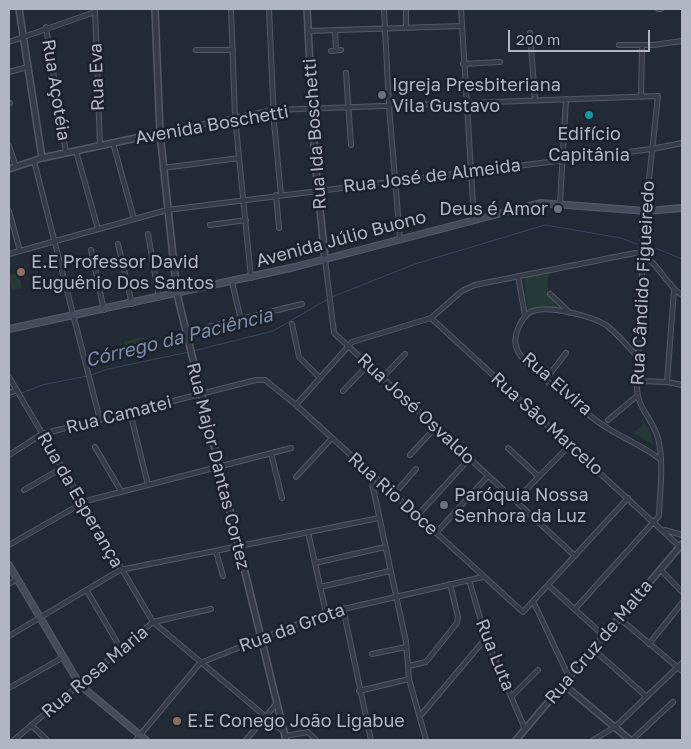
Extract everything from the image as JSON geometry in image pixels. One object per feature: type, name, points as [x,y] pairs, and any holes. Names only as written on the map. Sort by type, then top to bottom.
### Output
[{"type":"main road","name":"Avenida Júlio Buono","points":[[9,329],[252,278],[540,203],[560,203],[646,211],[682,208]]},
{"type":"main road","points":[[9,565],[62,658],[80,685],[138,738],[146,740]]},
{"type":"street","points":[[19,9],[42,158]]},
{"type":"street","name":"Rua Major Dantas Cortez","points":[[155,9],[160,133],[177,294],[285,736]]},
{"type":"street","points":[[231,9],[235,117],[252,278]]},
{"type":"street","points":[[269,9],[279,228]]},
{"type":"street","name":"Rua Ida Boschetti","points":[[307,9],[312,109],[325,259]]},
{"type":"street","points":[[384,9],[394,180],[400,239]]},
{"type":"street","points":[[406,9],[406,28]]},
{"type":"street","points":[[461,9],[474,220]]},
{"type":"street","points":[[9,42],[95,10]]},
{"type":"street","name":"Rua Eva","points":[[95,10],[100,146]]},
{"type":"street","points":[[308,31],[461,26]]},
{"type":"street","name":"Rua Açotéia","points":[[46,27],[66,153]]},
{"type":"street","points":[[335,30],[333,51],[341,50]]},
{"type":"street","points":[[530,33],[535,100]]},
{"type":"street","points":[[618,46],[682,41]]},
{"type":"street","points":[[641,97],[642,45]]},
{"type":"street","points":[[196,50],[232,50]]},
{"type":"street","points":[[463,64],[500,62]]},
{"type":"street","points":[[9,72],[28,67]]},
{"type":"street","points":[[346,73],[351,145]]},
{"type":"street","name":"Avenida Boschetti","points":[[9,169],[42,158],[273,110],[658,96]]},
{"type":"street","name":"Rua Cândido Figueiredo","points":[[655,523],[659,516],[660,460],[657,436],[637,396],[637,381],[641,254],[658,96]]},
{"type":"street","points":[[560,203],[566,99]]},
{"type":"street","points":[[113,143],[134,219]]},
{"type":"street","name":"Rua José de Almeida","points":[[9,254],[167,210],[682,144]]},
{"type":"street","points":[[9,146],[16,167]]},
{"type":"street","points":[[76,151],[98,229]]},
{"type":"street","points":[[163,168],[239,158]]},
{"type":"street","points":[[34,160],[91,378],[100,420]]},
{"type":"street","points":[[9,211],[20,251]]},
{"type":"street","points":[[210,225],[246,220]]},
{"type":"street","points":[[148,234],[159,298]]},
{"type":"street","points":[[118,244],[132,304]]},
{"type":"street","points":[[91,250],[104,310]]},
{"type":"street","points":[[296,404],[352,342],[431,318],[468,288],[623,254],[641,254],[654,265],[674,290],[682,295]]},
{"type":"street","name":"Rua José Osvaldo","points":[[325,259],[333,331],[435,428],[575,556]]},
{"type":"street","points":[[518,276],[525,316],[537,310],[570,313],[589,318],[608,327],[638,358]]},
{"type":"street","points":[[232,282],[241,320]]},
{"type":"street","points":[[667,382],[674,290]]},
{"type":"street","points":[[550,294],[570,313]]},
{"type":"street","points":[[208,327],[302,304]]},
{"type":"street","name":"Rua Elvira","points":[[525,316],[517,329],[515,338],[516,347],[526,362],[610,430],[644,447],[660,460]]},
{"type":"street","name":"Rua São Marcelo","points":[[431,318],[662,530],[681,545]]},
{"type":"street","points":[[292,324],[299,357],[320,378]]},
{"type":"street","points":[[546,379],[566,353]]},
{"type":"street","points":[[382,378],[405,354]]},
{"type":"street","points":[[343,391],[368,365]]},
{"type":"street","name":"Rua da Esperança","points":[[9,377],[120,570],[153,622],[266,717],[285,736]]},
{"type":"street","name":"Rua Camatei","points":[[9,455],[42,434],[262,379]]},
{"type":"street","name":"Rua Rio Doce","points":[[262,379],[270,382],[296,404],[523,612],[533,601]]},
{"type":"street","points":[[637,381],[667,382],[682,385]]},
{"type":"street","points":[[9,392],[17,391]]},
{"type":"street","points":[[608,420],[637,396]]},
{"type":"street","points":[[130,412],[148,485]]},
{"type":"street","points":[[410,455],[435,428]]},
{"type":"street","points":[[296,477],[332,438]]},
{"type":"street","points":[[515,501],[570,445]]},
{"type":"street","points":[[95,447],[120,492]]},
{"type":"street","points":[[9,545],[82,502],[291,448]]},
{"type":"street","points":[[508,448],[538,477]]},
{"type":"street","points":[[271,453],[282,498]]},
{"type":"street","points":[[417,516],[469,459]]},
{"type":"street","points":[[24,490],[62,468]]},
{"type":"street","points":[[394,494],[416,469]]},
{"type":"street","points":[[374,476],[372,483],[406,647],[409,679],[421,715],[426,740]]},
{"type":"street","points":[[436,533],[488,476]]},
{"type":"street","points":[[570,677],[533,601],[628,498]]},
{"type":"street","points":[[9,636],[120,570],[379,518]]},
{"type":"street","points":[[575,609],[655,523]]},
{"type":"street","points":[[662,530],[682,535]]},
{"type":"street","points":[[308,532],[326,613]]},
{"type":"street","name":"Rua Cruz de Malta","points":[[516,740],[681,545]]},
{"type":"street","points":[[315,563],[385,547]]},
{"type":"street","points":[[216,551],[223,576]]},
{"type":"street","points":[[660,569],[682,592]]},
{"type":"street","points":[[320,587],[390,571]]},
{"type":"street","name":"Rua da Grota","points":[[138,738],[200,663],[326,613],[483,576]]},
{"type":"street","points":[[9,584],[17,579]]},
{"type":"street","name":"Rua Luta","points":[[469,580],[486,638],[525,729]]},
{"type":"street","points":[[409,666],[426,662],[457,623],[458,617],[450,584]]},
{"type":"street","points":[[548,585],[604,636]]},
{"type":"street","points":[[87,590],[122,649]]},
{"type":"street","points":[[649,644],[682,603]]},
{"type":"street","points":[[343,608],[359,691],[371,740]]},
{"type":"street","points":[[153,622],[211,609]]},
{"type":"street","points":[[619,618],[682,671]]},
{"type":"street","name":"Rua Rosa Maria","points":[[14,740],[153,622]]},
{"type":"street","points":[[421,715],[486,638]]},
{"type":"street","points":[[372,654],[406,647]]},
{"type":"street","points":[[593,649],[647,697]]},
{"type":"street","points":[[9,688],[62,658]]},
{"type":"street","points":[[594,740],[616,727],[682,663]]},
{"type":"street","points":[[511,697],[538,670]]},
{"type":"street","points":[[359,691],[409,679]]},
{"type":"street","points":[[563,684],[631,740],[673,702]]},
{"type":"street","points":[[246,740],[277,703]]},
{"type":"street","points":[[31,725],[47,740]]},
{"type":"street","points":[[285,736],[308,732],[316,740]]},
{"type":"shaded area","points":[[18,272],[22,288],[12,290],[9,275]]},
{"type":"shaded area","points":[[550,272],[548,291],[558,308],[547,306],[528,310],[524,281],[526,278]]},
{"type":"shaded area","points":[[144,337],[147,349],[126,353],[124,341]]},
{"type":"shaded area","points":[[642,419],[649,429],[654,445],[633,433],[642,425]]},
{"type":"waterway","name":"Córrego da Paciência","points":[[332,297],[415,264],[545,225],[621,238],[637,244]]},
{"type":"waterway","name":"Córrego da Paciência","points":[[648,245],[682,259]]},
{"type":"waterway","name":"Córrego da Paciência","points":[[193,351],[273,331],[328,299]]},
{"type":"waterway","name":"Córrego da Paciência","points":[[91,375],[108,369],[189,352]]},
{"type":"waterway","name":"Córrego da Paciência","points":[[22,393],[42,385],[87,376]]},
{"type":"waterway","name":"Córrego da Paciência","points":[[9,398],[18,395]]},
{"type":"place","name":"Igreja Presbiteriana Vila Gustavo","points":[[382,95]]},
{"type":"place","name":"Edifício Capitânia","points":[[589,115]]},
{"type":"place","name":"Deus é Amor","points":[[558,209]]},
{"type":"place","name":"E.E Professor David Euguênio Dos Santos","points":[[21,272]]},
{"type":"place","name":"Paróquia Nossa Senhora da Luz","points":[[444,505]]},
{"type":"place","name":"E.E Conego João Ligabue","points":[[177,721]]}]
